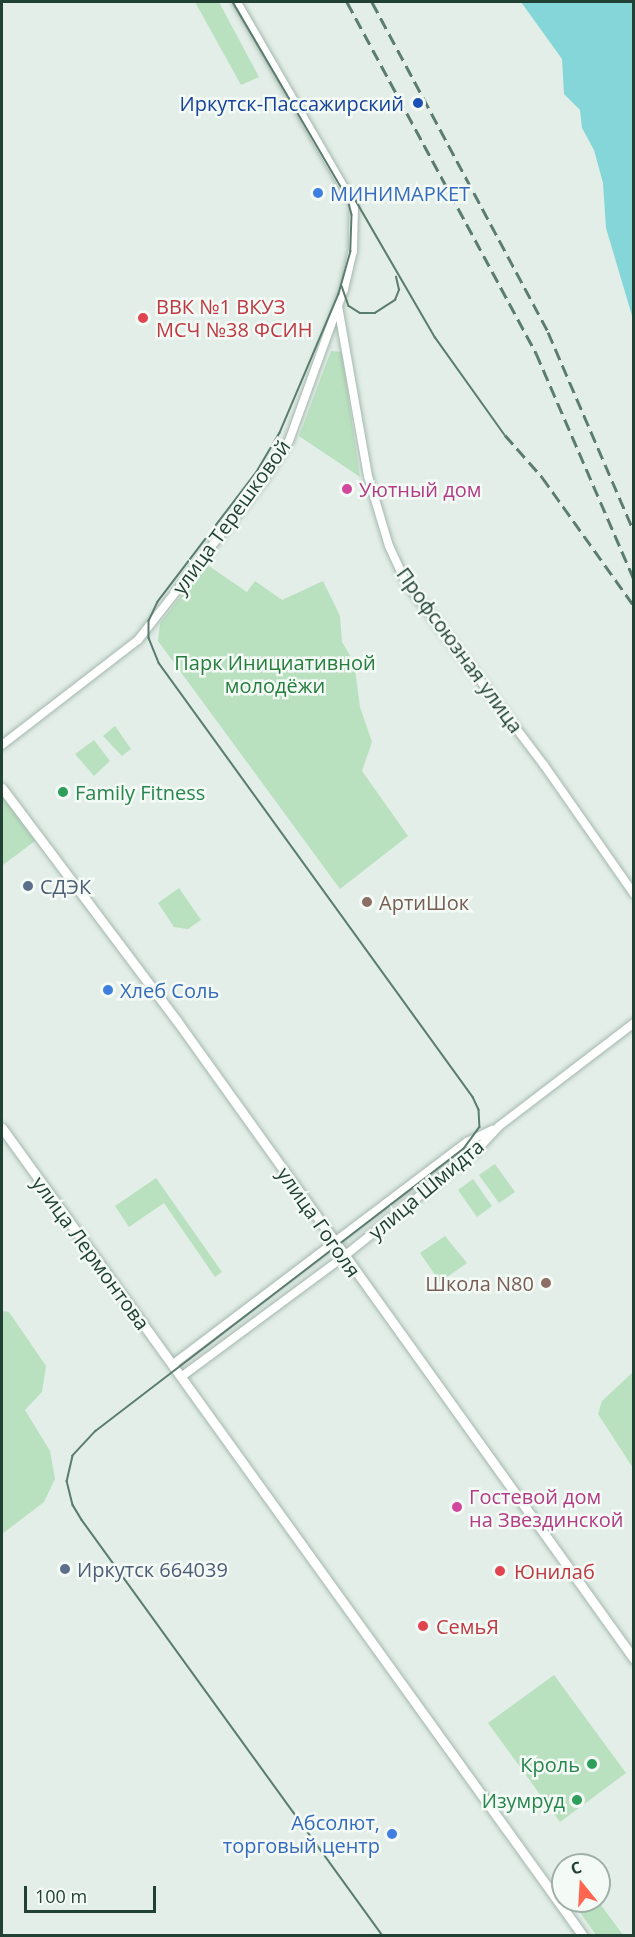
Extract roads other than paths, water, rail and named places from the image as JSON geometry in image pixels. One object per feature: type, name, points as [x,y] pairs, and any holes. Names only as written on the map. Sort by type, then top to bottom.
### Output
[{"type":"main road","name":"улица Гоголя","points":[[2,788],[177,1021],[343,1257],[633,1659]]},
{"type":"main road","name":"улица Лермонтова","points":[[2,1128],[583,1935]]},
{"type":"street","name":"улица Терешковой","points":[[2,745],[138,640],[240,509],[289,441],[338,306],[353,250],[356,220],[351,197],[237,2]]},
{"type":"street","name":"Профсоюзная улица","points":[[338,306],[368,476],[388,546],[406,582],[544,765],[633,894]]},
{"type":"street","name":"улица Шмидта","points":[[181,1377],[343,1257],[476,1151],[498,1127],[633,1023]]},
{"type":"street","name":"улица Шмидта","points":[[172,1365],[335,1244],[466,1142],[498,1127]]},
{"type":"water","points":[[521,2],[633,2],[633,319],[606,228],[603,183],[594,150],[582,128],[580,110],[564,94],[562,59]]},
{"type":"tram line","points":[[233,2],[348,199],[352,215],[351,251],[339,294],[280,433],[257,472],[158,602],[149,621],[149,638],[159,663],[473,1097],[479,1110],[480,1127],[464,1149],[96,1431],[73,1456],[67,1481],[73,1505],[82,1520],[383,1936]]},
{"type":"tram line","points":[[351,192],[435,337],[505,435]]},
{"type":"tram line","points":[[342,286],[349,306],[360,313],[375,313],[395,300],[399,290],[396,277]]},
{"type":"railway","points":[[347,2],[536,353],[634,580]]},
{"type":"railway","points":[[372,2],[548,332],[634,532]]},
{"type":"railway","points":[[505,435],[542,477],[634,606]]},
{"type":"place","name":"Иркутск-Пассажирский","points":[[418,103]]},
{"type":"place","name":"МИНИМАРКЕТ","points":[[318,193]]},
{"type":"place","name":"ВВК №1 ВКУЗ МСЧ №38 ФСИН","points":[[143,318]]},
{"type":"place","name":"Уютный дом","points":[[347,489]]},
{"type":"place","name":"Family Fitness","points":[[63,792]]},
{"type":"place","name":"СДЭК","points":[[28,886]]},
{"type":"place","name":"АртиШок","points":[[367,902]]},
{"type":"place","name":"Хлеб Соль","points":[[108,990]]},
{"type":"place","name":"Школа N80","points":[[546,1283]]},
{"type":"place","name":"Гостевой дом на Звездинской","points":[[457,1507]]},
{"type":"place","name":"Иркутск 664039","points":[[65,1569]]},
{"type":"place","name":"Юнилаб","points":[[500,1571]]},
{"type":"place","name":"СемьЯ","points":[[423,1626]]},
{"type":"place","name":"Кроль","points":[[592,1764]]},
{"type":"place","name":"Изумруд","points":[[577,1800]]},
{"type":"place","name":"Абсолют, торговый центр","points":[[392,1834]]},
{"type":"park label","name":"Парк Инициативной молодёжи","points":[[275,674]]}]
